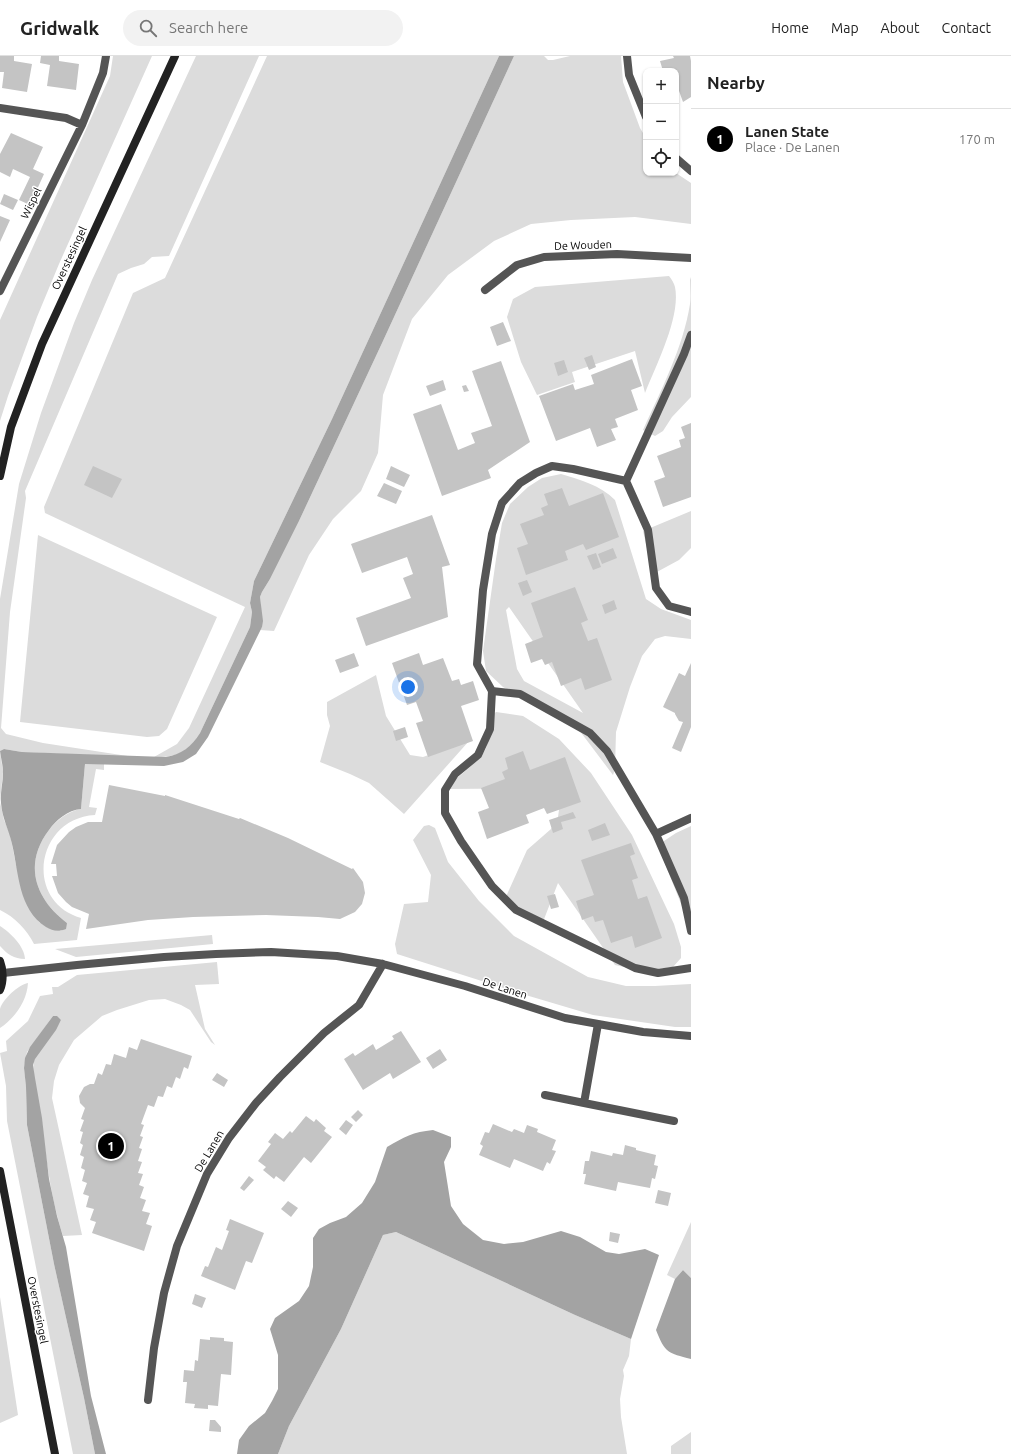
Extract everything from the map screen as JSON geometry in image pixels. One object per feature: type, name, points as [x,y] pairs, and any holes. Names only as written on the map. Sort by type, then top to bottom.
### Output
[{"type":"street","name":"Wispel","points":[[0,291],[82,125],[103,73],[106,56]]},
{"type":"street","name":"Overstesingel","points":[[0,476],[11,427],[42,344],[174,56]]},
{"type":"street","points":[[627,56],[629,75],[643,110]]},
{"type":"street","points":[[0,108],[66,118],[82,125]]},
{"type":"street","points":[[679,161],[691,171]]},
{"type":"street","name":"De Wouden","points":[[485,290],[517,265],[544,257],[617,254],[691,258]]},
{"type":"street","points":[[691,336],[626,481],[648,530],[656,588],[669,606],[691,612]]},
{"type":"street","points":[[626,481],[573,469],[552,466],[536,473],[520,483],[502,504],[490,541],[483,590],[477,664],[492,691],[490,729],[478,755],[455,774],[445,790],[445,813],[461,841],[492,886],[516,910],[635,968],[658,973],[691,968]]},
{"type":"street","points":[[492,691],[520,694],[590,733],[607,751],[656,834],[684,898],[691,931]]},
{"type":"street","points":[[656,834],[691,818]]},
{"type":"street","name":"De Lanen","points":[[3,973],[164,957],[271,952],[336,956],[383,964],[464,986],[565,1018],[643,1032],[691,1036]]},
{"type":"street","points":[[0,961],[3,973],[2,986],[0,990]]},
{"type":"street","name":"De Lanen","points":[[148,1400],[154,1348],[164,1293],[177,1246],[207,1174],[229,1138],[256,1103],[324,1033],[359,1005],[383,964]]},
{"type":"street","points":[[584,1104],[598,1024]]},
{"type":"street","points":[[545,1094],[584,1104],[674,1121]]},
{"type":"street","name":"Overstesingel","points":[[0,1171],[55,1454]]},
{"type":"shaded area","points":[[113,56],[152,56],[59,264],[37,317],[0,421],[0,320],[110,76]]},
{"type":"shaded area","points":[[196,56],[259,56],[169,256],[152,257],[144,264],[118,274],[25,491],[26,498],[10,612],[1,728],[6,734],[43,743],[134,757],[22,752],[4,749],[0,751],[0,599],[19,484],[41,413],[74,323],[92,280]]},
{"type":"shaded area","points":[[267,56],[499,56],[332,419],[254,581],[250,603],[252,612],[250,627],[200,733],[191,745],[181,752],[175,755],[154,757],[177,744],[189,728],[245,607],[45,513],[44,507],[133,293],[165,278]]},
{"type":"shaded area","points":[[499,56],[514,56],[299,521],[262,592],[260,597],[263,621],[262,627],[208,737],[196,754],[183,762],[164,766],[85,764],[81,809],[67,813],[55,823],[41,843],[36,856],[36,880],[40,892],[56,914],[67,923],[66,929],[61,931],[56,931],[46,927],[30,911],[21,890],[12,844],[4,819],[1,803],[3,773],[0,751],[4,749],[22,752],[166,757],[177,754],[186,749],[197,738],[250,627],[252,612],[250,603],[254,581],[332,419]]},
{"type":"shaded area","points":[[514,56],[544,56],[548,60],[553,60],[570,56],[621,56],[623,82],[643,133],[643,176],[679,175],[691,183],[691,224],[635,217],[571,220],[531,224],[494,241],[448,275],[412,319],[383,395],[378,453],[361,491],[333,519],[309,555],[274,631],[260,630],[262,627],[260,597],[262,592],[299,521]]},
{"type":"shaded area","points":[[669,276],[675,287],[676,299],[674,312],[661,355],[645,393],[635,351],[572,372],[575,382],[537,395],[521,362],[507,317],[513,299],[535,287]]},
{"type":"shaded area","points":[[691,277],[691,397],[672,417],[663,431],[655,436],[643,430],[677,353],[687,320],[690,304]]},
{"type":"shaded area","points":[[561,474],[568,476],[603,490],[615,500],[646,599],[661,609],[691,620],[691,639],[665,636],[655,639],[642,656],[630,687],[616,732],[615,769],[613,775],[579,730],[539,705],[503,687],[486,671],[483,651],[502,523],[510,504],[528,487],[542,478]],"holes":[[[509,607],[583,713],[524,681],[517,669],[506,610]]]},
{"type":"shaded area","points":[[691,511],[691,548],[679,560],[655,573],[650,561],[643,531]]},
{"type":"shaded area","points":[[38,535],[217,617],[167,729],[159,736],[147,737],[20,722]]},
{"type":"shaded area","points":[[376,675],[386,716],[410,755],[423,757],[469,741],[404,814],[369,783],[320,762],[330,726],[327,715],[327,702]]},
{"type":"shaded area","points":[[496,712],[523,716],[559,739],[591,773],[632,835],[674,924],[681,947],[681,958],[673,967],[642,971],[615,965],[558,883],[541,927],[504,901],[527,850],[551,829],[558,817],[562,788],[444,789],[473,764],[483,753],[488,740],[490,717]]},
{"type":"shaded area","points":[[0,751],[3,772],[0,802]]},
{"type":"shaded area","points":[[85,764],[104,764],[104,770],[96,769],[89,807],[97,808],[95,815],[75,820],[60,830],[49,844],[44,861],[44,879],[50,895],[63,909],[81,918],[77,940],[34,944],[20,924],[11,916],[0,910],[0,802],[4,820],[10,834],[16,865],[39,922],[50,929],[61,931],[67,923],[56,914],[40,892],[36,880],[36,856],[41,843],[52,826],[67,814],[81,809]]},
{"type":"shaded area","points":[[429,825],[435,828],[448,862],[479,901],[514,936],[588,977],[626,986],[691,984],[691,1027],[675,1027],[593,1015],[397,954],[395,944],[404,904],[428,902],[431,875],[413,840],[424,826]]},
{"type":"shaded area","points":[[691,826],[691,929],[660,851],[664,841]]},
{"type":"shaded area","points":[[0,926],[20,945],[25,959],[11,956],[0,946]]},
{"type":"shaded area","points":[[212,935],[213,944],[76,957],[55,949]]},
{"type":"shaded area","points":[[217,962],[219,984],[195,985],[205,1029],[215,1045],[211,1042],[190,1010],[165,999],[149,1000],[102,1016],[74,1040],[59,1065],[54,1081],[52,1098],[82,1235],[63,1236],[54,1204],[50,1182],[33,1067],[36,1055],[61,1020],[53,1016],[27,1052],[24,1067],[27,1125],[54,1264],[95,1454],[73,1454],[7,1121],[6,1086],[0,1053],[7,1051],[6,1041],[28,1021],[40,996],[53,994],[52,987],[58,987],[77,975]]},
{"type":"shaded area","points":[[28,983],[23,1003],[11,1019],[0,1028],[0,1009],[2,1005],[16,989]]},
{"type":"shaded area","points":[[53,1016],[57,1016],[61,1020],[56,1030],[35,1059],[33,1065],[42,1118],[49,1179],[57,1216],[66,1247],[91,1396],[106,1454],[95,1454],[54,1264],[27,1125],[24,1068],[25,1058],[30,1047]]},
{"type":"shaded area","points":[[433,1130],[451,1137],[451,1147],[444,1162],[451,1206],[463,1224],[483,1240],[504,1244],[523,1242],[561,1231],[580,1237],[606,1252],[619,1254],[645,1249],[659,1255],[631,1339],[575,1315],[396,1232],[383,1235],[341,1329],[289,1426],[278,1454],[237,1454],[239,1440],[249,1426],[265,1413],[278,1389],[278,1355],[270,1329],[275,1318],[299,1301],[309,1286],[313,1267],[313,1238],[319,1229],[346,1217],[362,1203],[375,1182],[387,1147],[409,1136],[420,1132]]},
{"type":"shaded area","points":[[691,1222],[691,1278],[683,1270],[675,1279],[667,1275]]},
{"type":"shaded area","points":[[396,1232],[575,1315],[631,1339],[629,1356],[623,1370],[624,1376],[620,1399],[621,1417],[627,1454],[278,1454],[289,1426],[341,1329],[383,1235]]},
{"type":"shaded area","points":[[683,1270],[691,1278],[691,1359],[668,1351],[662,1343],[656,1330],[675,1279]]},
{"type":"shaded area","points":[[0,1297],[18,1415],[0,1423]]},
{"type":"shaded area","points":[[691,1432],[691,1454],[671,1454],[671,1446]]},
{"type":"building","points":[[0,56],[14,56],[14,61],[32,64],[27,92],[2,88],[4,72],[0,72]]},
{"type":"building","points":[[41,56],[59,56],[59,61],[79,64],[76,90],[47,86],[50,65],[40,63]]},
{"type":"building","points":[[673,56],[690,56],[691,97],[683,102],[679,91],[679,68],[662,68],[660,61],[674,58]]},
{"type":"building","points":[[11,133],[43,147],[33,169],[44,174],[30,205],[19,200],[30,177],[13,169],[10,177],[0,172],[0,154]]},
{"type":"building","points":[[4,194],[18,200],[13,210],[0,204]]},
{"type":"building","points":[[0,216],[10,220],[0,242]]},
{"type":"building","points":[[503,322],[511,341],[497,346],[490,327]]},
{"type":"building","points":[[592,355],[596,367],[589,370],[584,358]]},
{"type":"building","points":[[632,359],[642,386],[631,390],[638,410],[615,419],[618,427],[611,429],[616,440],[597,447],[590,428],[556,441],[539,396],[573,384],[575,390],[594,384],[591,375]]},
{"type":"building","points":[[564,360],[568,372],[558,376],[554,363]]},
{"type":"building","points":[[501,361],[530,442],[488,470],[491,478],[442,496],[413,414],[441,404],[458,450],[475,443],[471,433],[492,426],[472,371]]},
{"type":"building","points":[[443,380],[446,390],[430,396],[426,386]]},
{"type":"building","points":[[466,385],[469,391],[464,392],[462,386]]},
{"type":"building","points":[[691,423],[691,497],[663,507],[654,481],[665,477],[657,456],[681,447],[679,440],[685,438],[681,427]]},
{"type":"building","points":[[93,466],[122,479],[112,498],[84,485]]},
{"type":"building","points":[[391,466],[410,475],[404,487],[386,479]]},
{"type":"building","points":[[384,483],[402,491],[396,504],[377,496]]},
{"type":"building","points":[[562,488],[569,506],[603,493],[619,537],[586,550],[583,544],[565,551],[568,560],[526,575],[517,548],[528,544],[520,524],[544,515],[541,508],[548,505],[544,494]]},
{"type":"building","points":[[432,515],[450,565],[442,567],[448,617],[366,646],[356,618],[411,598],[403,578],[413,574],[407,557],[362,573],[351,544]]},
{"type":"building","points":[[613,548],[617,558],[602,564],[598,554]]},
{"type":"building","points":[[596,553],[601,567],[593,570],[587,556]]},
{"type":"building","points":[[527,580],[532,592],[523,596],[518,583]]},
{"type":"building","points":[[575,587],[588,620],[581,623],[588,641],[597,638],[612,680],[585,690],[581,678],[561,686],[552,662],[545,665],[542,659],[531,663],[525,644],[543,637],[531,603]]},
{"type":"building","points":[[614,600],[617,609],[605,614],[602,605]]},
{"type":"building","points":[[354,653],[359,666],[340,673],[335,660]]},
{"type":"building","points":[[419,653],[423,665],[443,658],[452,681],[459,679],[461,685],[473,681],[479,700],[461,706],[473,741],[428,757],[416,723],[423,721],[416,702],[407,705],[392,663]]},
{"type":"building","points":[[691,663],[691,727],[681,752],[672,748],[683,722],[679,721],[675,713],[663,707],[679,673],[685,676]]},
{"type":"building","points":[[405,727],[408,737],[396,741],[393,731]]},
{"type":"building","points":[[523,751],[530,770],[565,757],[581,802],[547,814],[544,808],[526,815],[529,823],[487,839],[478,812],[489,808],[481,788],[505,779],[502,772],[508,769],[505,758]]},
{"type":"building","points":[[109,785],[165,795],[239,819],[240,818],[288,838],[352,869],[353,868],[363,882],[365,893],[362,904],[355,912],[340,919],[266,915],[193,917],[148,920],[86,929],[89,914],[72,907],[58,893],[52,876],[57,876],[56,864],[51,864],[57,845],[69,832],[88,822],[102,822]]},
{"type":"building","points":[[573,812],[576,818],[561,822],[563,829],[553,833],[549,820]]},
{"type":"building","points":[[605,823],[610,835],[592,841],[588,830]]},
{"type":"building","points":[[631,843],[635,854],[630,856],[638,878],[632,880],[638,899],[647,896],[662,938],[635,948],[632,936],[611,943],[603,920],[595,922],[593,916],[582,920],[576,901],[594,895],[581,860]]},
{"type":"building","points":[[555,894],[559,907],[551,909],[547,896]]},
{"type":"building","points":[[401,1031],[421,1062],[393,1079],[390,1073],[363,1090],[344,1059],[353,1053],[355,1056],[373,1044],[376,1050],[394,1039],[392,1036]]},
{"type":"building","points":[[141,1039],[192,1056],[188,1069],[184,1067],[180,1079],[176,1077],[172,1088],[167,1086],[163,1097],[158,1096],[154,1107],[148,1105],[141,1124],[144,1125],[140,1136],[143,1137],[139,1148],[142,1149],[138,1161],[142,1162],[138,1173],[143,1174],[139,1185],[144,1187],[140,1198],[146,1200],[142,1211],[150,1213],[146,1224],[152,1226],[144,1251],[92,1233],[96,1222],[90,1220],[94,1209],[86,1207],[89,1196],[83,1194],[87,1183],[82,1181],[85,1170],[81,1168],[84,1157],[80,1155],[83,1145],[80,1143],[83,1132],[80,1131],[84,1120],[81,1119],[85,1108],[80,1103],[79,1096],[84,1087],[94,1084],[98,1073],[102,1075],[106,1064],[111,1065],[114,1054],[126,1058],[129,1047],[137,1050]]},
{"type":"building","points":[[440,1049],[447,1060],[433,1069],[426,1058]]},
{"type":"building","points":[[217,1073],[228,1080],[224,1087],[212,1080]]},
{"type":"building","points":[[358,1110],[363,1115],[356,1122],[351,1117]]},
{"type":"building","points":[[306,1116],[314,1122],[316,1119],[326,1128],[324,1131],[332,1137],[311,1163],[304,1157],[284,1182],[276,1176],[274,1179],[263,1170],[266,1167],[258,1161],[271,1144],[268,1142],[275,1133],[283,1139],[290,1131],[292,1133]]},
{"type":"building","points":[[346,1120],[353,1125],[346,1135],[339,1129]]},
{"type":"building","points":[[493,1124],[512,1132],[514,1129],[524,1133],[527,1125],[538,1129],[537,1132],[556,1140],[552,1150],[556,1151],[550,1164],[547,1162],[543,1171],[514,1159],[510,1168],[479,1155],[483,1146],[480,1144],[485,1132],[489,1133]]},
{"type":"building","points":[[625,1145],[636,1148],[636,1150],[656,1155],[654,1165],[658,1166],[655,1179],[652,1178],[650,1188],[618,1182],[616,1191],[584,1184],[586,1174],[583,1174],[585,1161],[589,1161],[591,1151],[612,1156],[613,1153],[623,1155]]},
{"type":"building","points":[[249,1176],[254,1180],[244,1191],[240,1188]]},
{"type":"building","points":[[658,1190],[671,1193],[668,1206],[655,1203]]},
{"type":"building","points":[[288,1201],[298,1208],[291,1217],[281,1209]]},
{"type":"building","points":[[230,1219],[264,1233],[252,1263],[246,1261],[235,1290],[201,1276],[205,1266],[208,1267],[216,1247],[222,1250],[229,1231],[226,1230]]},
{"type":"building","points":[[610,1232],[620,1234],[618,1243],[609,1241]]},
{"type":"building","points":[[195,1294],[206,1298],[202,1308],[192,1304]]},
{"type":"building","points":[[210,1337],[224,1338],[224,1341],[233,1342],[231,1375],[221,1374],[218,1406],[208,1405],[208,1409],[194,1408],[195,1404],[185,1403],[187,1382],[183,1382],[184,1370],[194,1371],[195,1360],[198,1361],[200,1339],[210,1340]]},
{"type":"building","points":[[210,1420],[215,1420],[221,1427],[221,1432],[209,1431]]},
{"type":"place","name":"Lanen State","points":[[111,1146]]}]
